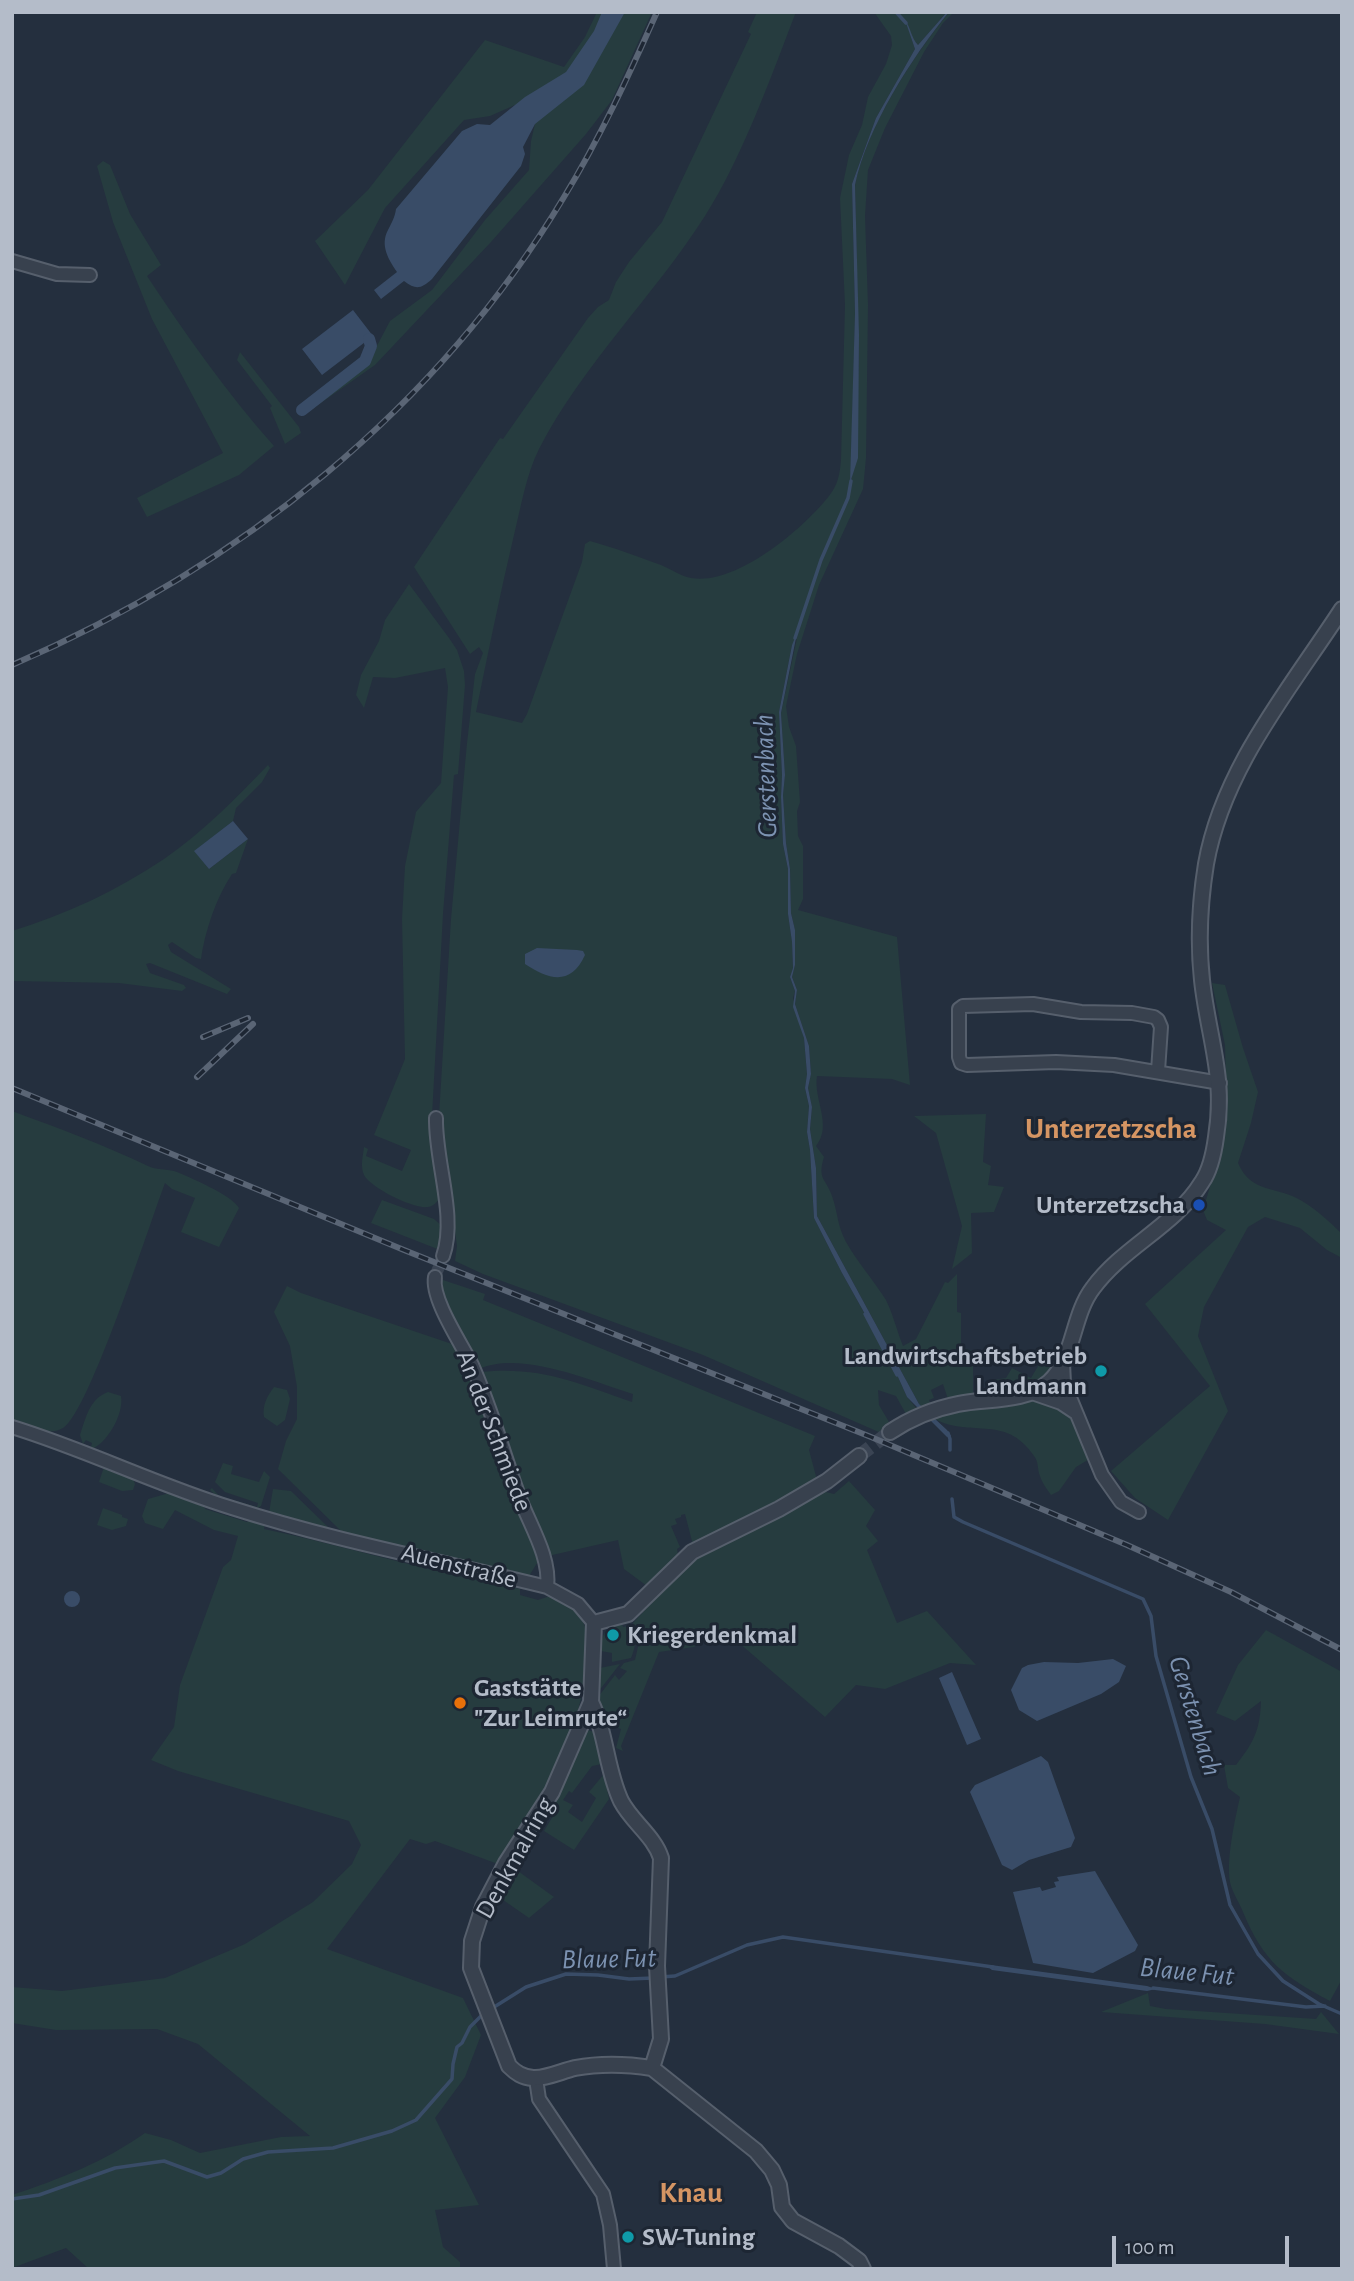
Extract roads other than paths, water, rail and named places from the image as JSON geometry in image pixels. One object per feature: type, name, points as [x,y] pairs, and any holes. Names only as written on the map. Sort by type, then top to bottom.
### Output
[{"type":"street","points":[[12,261],[57,274],[90,275]]},
{"type":"street","points":[[890,1432],[934,1409],[1032,1393],[1049,1382],[1063,1363],[1083,1302],[1092,1289],[1130,1250],[1186,1205],[1204,1179],[1213,1154],[1220,1083],[1202,980],[1203,888],[1206,862],[1217,822],[1246,756],[1342,609]]},
{"type":"street","points":[[1158,1071],[1161,1027],[1154,1017],[1132,1013],[1081,1012],[1033,1004],[963,1006],[959,1009],[959,1057],[961,1063],[967,1065],[1056,1062],[1114,1065],[1220,1083]]},
{"type":"street","points":[[436,1118],[438,1160],[449,1229],[443,1256]]},
{"type":"street","name":"An der Schmiede","points":[[435,1277],[438,1300],[475,1372],[544,1558],[548,1575],[547,1587]]},
{"type":"street","points":[[1063,1363],[1065,1383],[1102,1475],[1121,1502],[1139,1512]]},
{"type":"street","points":[[1032,1393],[1061,1403],[1076,1413]]},
{"type":"street","name":"Auenstraße","points":[[12,1426],[51,1438],[232,1508],[286,1524],[547,1587],[578,1604],[594,1623]]},
{"type":"street","points":[[594,1623],[628,1614],[692,1552],[779,1510],[827,1481],[859,1456]]},
{"type":"street","name":"Denkmalring","points":[[536,2079],[520,2076],[509,2066],[471,1968],[470,1954],[484,1907],[506,1863],[552,1792],[591,1702],[594,1623]]},
{"type":"street","name":"Denkmalring","points":[[591,1702],[601,1721],[620,1797],[632,1818],[659,1849],[662,1858],[657,1966],[661,2039],[652,2068]]},
{"type":"street","points":[[614,2269],[610,2225],[603,2194],[539,2099],[536,2079],[601,2064],[652,2068],[757,2151],[772,2171],[779,2185],[782,2207],[793,2221],[839,2246],[859,2261],[863,2269]]},
{"type":"water","points":[[602,12],[625,12],[584,85],[535,124],[523,147],[525,154],[521,166],[432,279],[418,287],[404,281],[381,299],[374,290],[397,272],[385,246],[396,209],[462,131],[477,124],[490,125],[525,97],[566,72],[594,31]]},
{"type":"water","points":[[947,12],[906,71],[880,117],[855,185],[859,335],[858,458],[850,483],[855,313],[852,184],[876,118],[915,49],[905,20],[918,45]]},
{"type":"water","points":[[353,310],[373,336],[322,375],[302,349]]},
{"type":"water","points":[[797,633],[781,713],[785,775],[783,795],[791,913],[795,930],[795,965],[792,977],[797,990],[795,1004],[809,1046],[811,1074],[808,1088],[812,1107],[810,1129],[816,1168],[817,1216],[919,1404],[947,1430],[951,1436],[947,1437],[907,1397],[889,1357],[814,1218],[807,1132],[809,1106],[805,1088],[807,1074],[804,1038],[793,1007],[795,991],[790,977],[793,968],[792,942],[781,797],[779,712],[792,645]]},
{"type":"water","points":[[233,821],[248,839],[209,869],[194,851]]},
{"type":"water","points":[[537,948],[577,950],[583,951],[585,955],[573,972],[566,976],[551,976],[525,964],[525,954]]},
{"type":"water","points":[[69,1591],[75,1591],[80,1599],[78,1605],[69,1607],[64,1602],[64,1596]]},
{"type":"water","points":[[1113,1659],[1126,1666],[1119,1682],[1101,1694],[1037,1721],[1019,1710],[1011,1690],[1022,1668],[1044,1662],[1078,1663]]},
{"type":"water","points":[[952,1672],[981,1739],[967,1745],[939,1678]]},
{"type":"water","points":[[1041,1756],[1048,1762],[1075,1838],[1071,1847],[1029,1860],[1012,1870],[1002,1865],[970,1792],[975,1785]]},
{"type":"water","points":[[1095,1871],[1138,1945],[1135,1951],[1093,1973],[1033,1963],[1013,1892],[1040,1887],[1042,1891],[1056,1887],[1054,1882],[1059,1881],[1057,1877]]},
{"type":"water","points":[[991,1965],[1156,1989],[1147,1991],[992,1970],[988,1967]]},
{"type":"waterway","points":[[896,12],[906,23]]},
{"type":"waterway","points":[[302,410],[365,361],[371,346],[369,339]]},
{"type":"waterway","name":"Gerstenbach","points":[[795,638],[821,560],[848,498],[851,481]]},
{"type":"waterway","name":"Gerstenbach","points":[[865,1314],[897,1375]]},
{"type":"waterway","name":"Gerstenbach","points":[[948,1433],[950,1450]]},
{"type":"waterway","name":"Gerstenbach","points":[[952,1499],[954,1517],[963,1522],[1143,1599],[1151,1616],[1156,1656],[1191,1777],[1212,1829],[1230,1905],[1258,1954],[1283,1981],[1319,2004],[1342,2014]]},
{"type":"waterway","name":"Blaue Fut","points":[[660,1977],[675,1976],[747,1945],[783,1937],[993,1967]]},
{"type":"waterway","name":"Blaue Fut","points":[[491,2009],[526,1987],[566,1974],[629,1979],[653,1978]]},
{"type":"waterway","name":"Blaue Fut","points":[[1153,1988],[1306,2007],[1325,2006]]},
{"type":"waterway","name":"Blaue Fut","points":[[12,2199],[39,2195],[115,2168],[164,2161],[207,2177],[221,2173],[243,2159],[268,2152],[333,2148],[392,2131],[416,2120],[452,2079],[457,2047],[470,2027],[484,2013]]},
{"type":"tunnel","points":[[435,1277],[443,1256]]},
{"type":"tunnel","points":[[859,1456],[890,1432]]},
{"type":"railway","points":[[12,665],[96,625],[176,580],[253,530],[325,474],[393,413],[456,346],[513,274],[564,197],[602,129],[657,12]]},
{"type":"railway","points":[[203,1037],[248,1018]]},
{"type":"railway","points":[[197,1077],[253,1024]]},
{"type":"railway","points":[[12,1088],[404,1250],[871,1437],[1127,1545],[1231,1592],[1342,1650]]},
{"type":"place","name":"Unterzetzscha","points":[[1199,1205]]},
{"type":"place","name":"Landwirtschaftsbetrieb Landmann","points":[[1101,1371]]},
{"type":"place","name":"Kriegerdenkmal","points":[[613,1635]]},
{"type":"place","name":"Gaststätte \"Zur Leimrute“","points":[[460,1703]]},
{"type":"place","name":"SW-Tuning","points":[[628,2237]]},
{"type":"district","name":"Unterzetzscha","points":[[1111,1129]]},
{"type":"district","name":"Knau","points":[[691,2193]]}]
